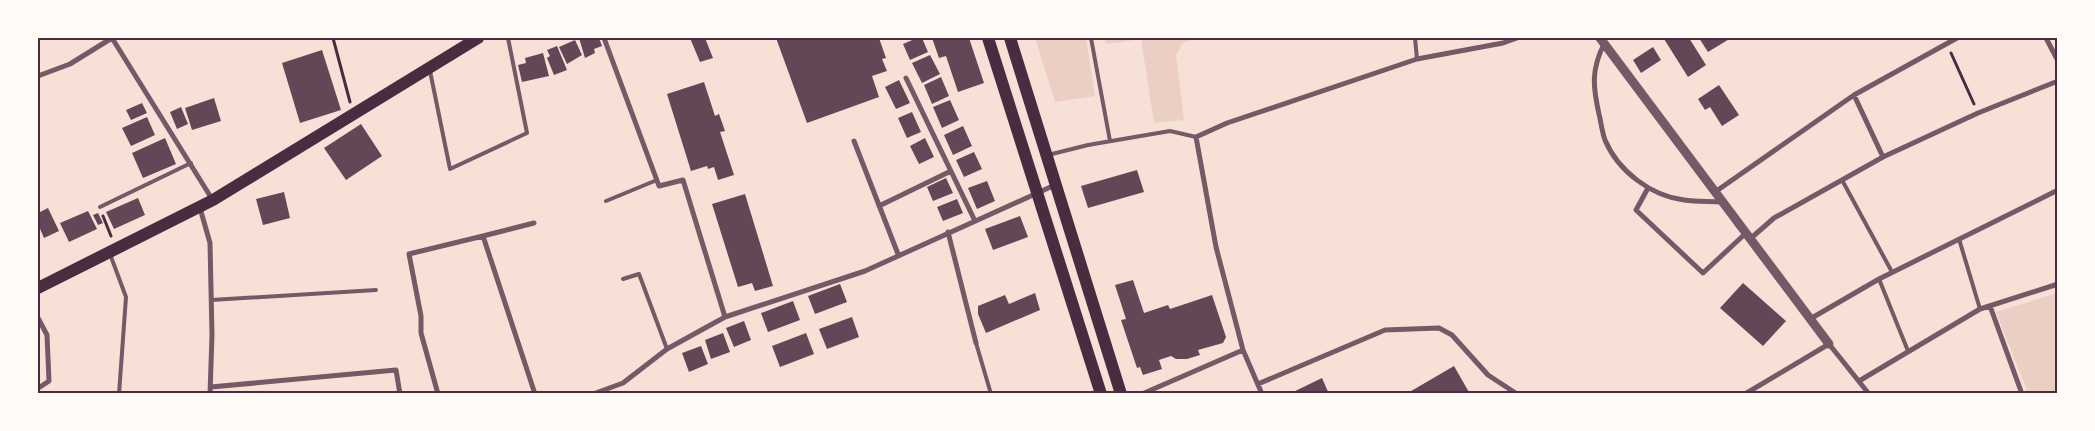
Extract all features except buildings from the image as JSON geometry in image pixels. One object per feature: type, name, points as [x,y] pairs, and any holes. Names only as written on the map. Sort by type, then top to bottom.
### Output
[{"type":"main road","points":[[38,288],[213,200],[478,38]]},
{"type":"main road","points":[[988,38],[1101,394]]},
{"type":"main road","points":[[1010,38],[1121,394]]},
{"type":"street","points":[[38,76],[70,64],[112,38],[213,200]]},
{"type":"street","points":[[604,38],[659,186],[683,180],[724,317]]},
{"type":"street","points":[[1262,394],[1243,350],[1216,247],[1196,137],[1227,123],[1418,59],[1503,43],[1517,38]]},
{"type":"street","points":[[1715,192],[1854,95],[1958,38]]},
{"type":"street","points":[[2046,38],[2058,61]]},
{"type":"street","points":[[1602,41],[1594,63],[1594,93],[1605,140],[1620,164],[1635,179],[1648,188],[1683,200],[1722,202]]},
{"type":"street","points":[[1602,41],[1810,319],[1869,394]]},
{"type":"street","points":[[906,78],[975,221]]},
{"type":"street","points":[[1648,188],[1636,210],[1703,273],[1748,236],[1774,218],[1883,157],[1978,113],[2058,81]]},
{"type":"street","points":[[1854,95],[1883,157]]},
{"type":"street","points":[[854,142],[898,254]]},
{"type":"street","points":[[879,206],[951,171]]},
{"type":"street","points":[[593,394],[623,383],[667,349],[724,317],[865,271],[898,254],[975,221],[1038,191],[1056,185]]},
{"type":"street","points":[[1810,319],[1878,279],[2058,190]]},
{"type":"street","points":[[200,207],[210,243],[210,394]]},
{"type":"street","points":[[438,394],[420,333],[421,316],[410,254],[534,223]]},
{"type":"street","points":[[948,232],[976,343]]},
{"type":"street","points":[[484,236],[535,394]]},
{"type":"street","points":[[1859,381],[1980,309],[2058,284]]},
{"type":"street","points":[[1990,306],[2022,394]]},
{"type":"street","points":[[38,318],[47,334],[50,381],[40,387]]},
{"type":"street","points":[[1258,384],[1385,330],[1439,328],[1452,335],[1488,375],[1517,394]]},
{"type":"street","points":[[1746,394],[1829,344]]},
{"type":"street","points":[[1142,394],[1243,350]]},
{"type":"street","points":[[210,387],[396,370],[400,394]]},
{"type":"street","points":[[1757,387],[1761,394]]},
{"type":"lane","points":[[430,69],[450,169],[527,133],[508,38]]},
{"type":"lane","points":[[1091,38],[1110,142]]},
{"type":"lane","points":[[1415,38],[1418,59]]},
{"type":"lane","points":[[1046,156],[1170,131],[1196,137]]},
{"type":"lane","points":[[100,207],[191,163]]},
{"type":"lane","points":[[606,201],[657,180]]},
{"type":"lane","points":[[1842,180],[1892,272]]},
{"type":"lane","points":[[1959,239],[1980,309]]},
{"type":"lane","points":[[113,249],[126,297],[119,394]]},
{"type":"lane","points":[[623,279],[639,274],[667,349]]},
{"type":"lane","points":[[1878,279],[1908,351]]},
{"type":"lane","points":[[211,300],[376,290]]},
{"type":"lane","points":[[976,343],[991,394]]},
{"type":"path","points":[[333,38],[353,116]]},
{"type":"path","points":[[1947,43],[1978,113]]},
{"type":"path","points":[[100,207],[113,249]]},
{"type":"shaded area","points":[[1035,38],[1086,38],[1095,96],[1055,102]]},
{"type":"shaded area","points":[[1103,38],[1196,38],[1182,44],[1176,55],[1184,120],[1154,123],[1141,39],[1107,44]]},
{"type":"shaded area","points":[[2057,293],[2057,393],[2028,393],[1996,312]]}]
